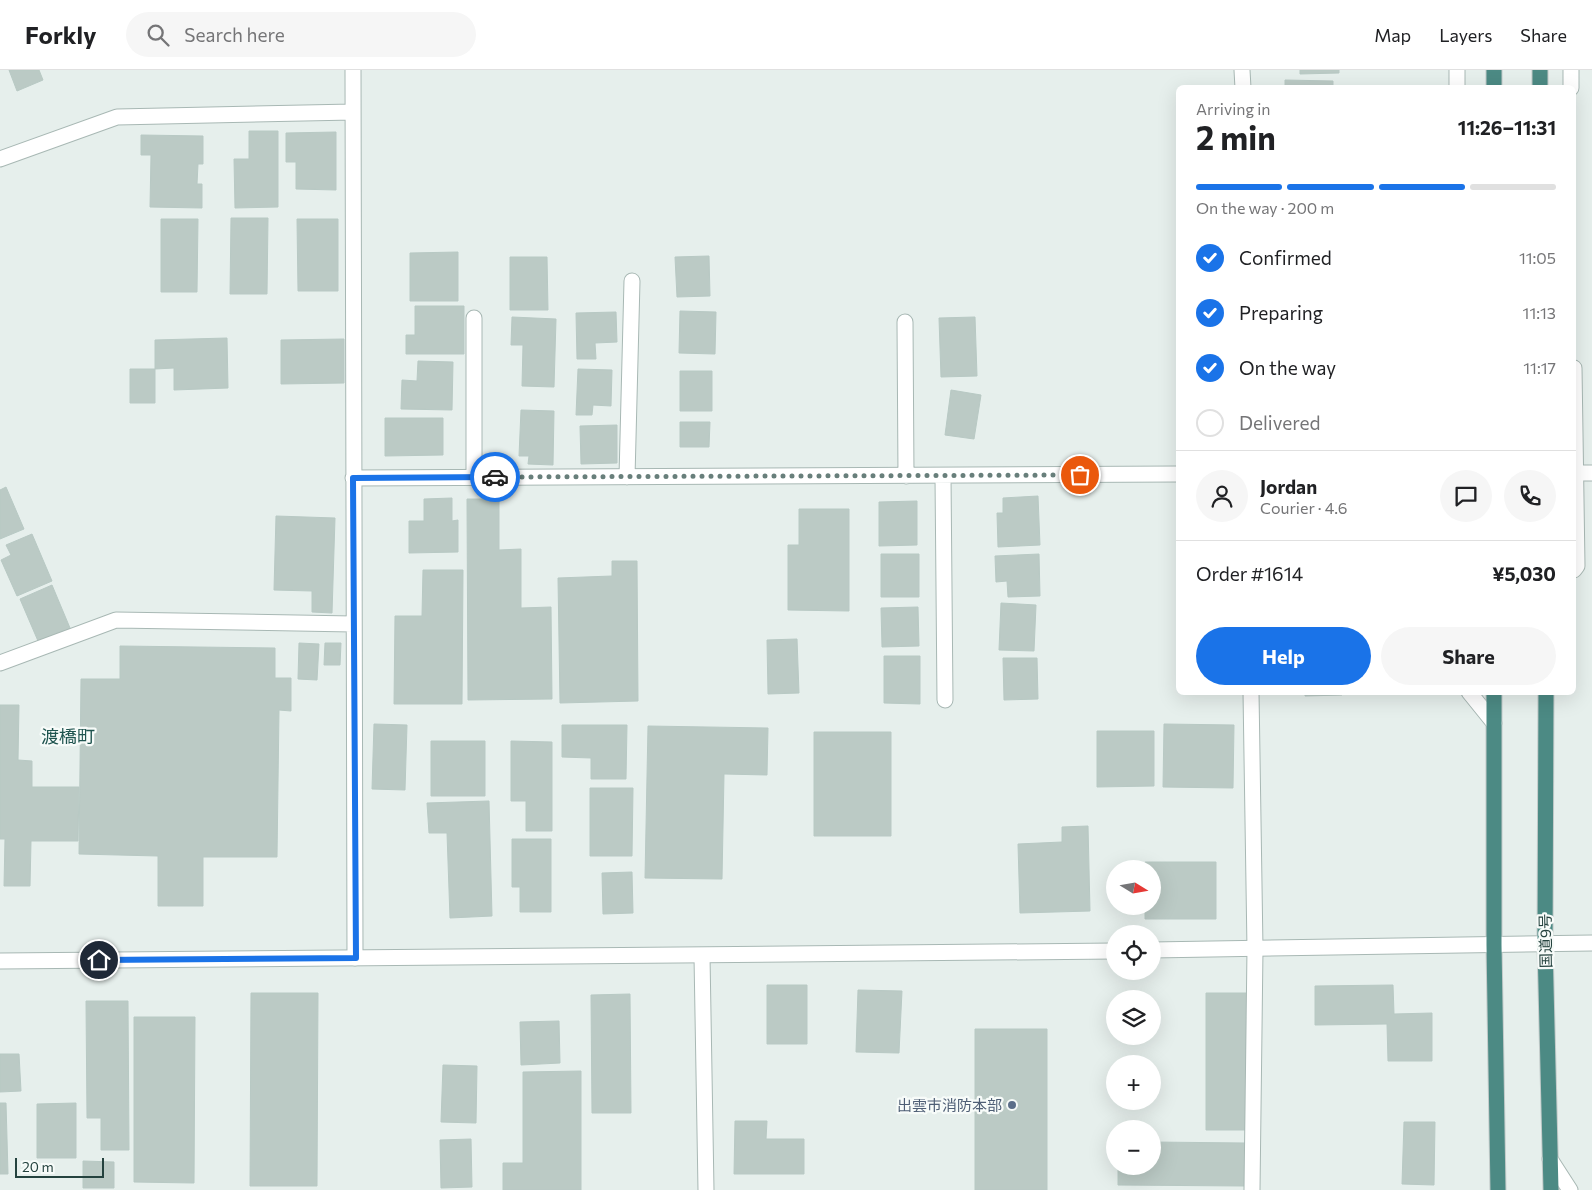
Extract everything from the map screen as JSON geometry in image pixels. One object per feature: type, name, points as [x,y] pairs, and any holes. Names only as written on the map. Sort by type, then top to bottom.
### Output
[{"type":"highway","points":[[1494,70],[1494,85]]},
{"type":"highway","points":[[1540,70],[1540,85]]},
{"type":"highway","points":[[1494,695],[1494,945],[1498,1190]]},
{"type":"highway","name":"国道9号","points":[[1546,695],[1545,945],[1551,1190]]},
{"type":"street","points":[[354,70],[353,624],[356,958]]},
{"type":"street","points":[[1242,70],[1242,85]]},
{"type":"street","points":[[1457,70],[1457,85]]},
{"type":"street","points":[[1571,70],[1571,85]]},
{"type":"street","points":[[0,159],[117,117],[353,112]]},
{"type":"street","points":[[627,477],[632,281]]},
{"type":"street","points":[[474,318],[474,477]]},
{"type":"street","points":[[905,322],[906,476]]},
{"type":"street","points":[[1576,567],[1576,473],[1592,473]]},
{"type":"street","points":[[353,478],[1176,474]]},
{"type":"street","points":[[942,476],[945,700]]},
{"type":"street","points":[[0,663],[116,620],[353,624]]},
{"type":"street","points":[[1251,695],[1255,949],[1252,1190]]},
{"type":"street","points":[[1471,695],[1494,723]]},
{"type":"street","points":[[1161,950],[1592,943]]},
{"type":"street","points":[[0,961],[1106,951]]},
{"type":"street","points":[[702,956],[706,1190]]},
{"type":"street","points":[[1550,1159],[1570,1190]]},
{"type":"building","points":[[9,70],[39,70],[43,80],[17,91]]},
{"type":"building","points":[[1300,70],[1339,70],[1339,73],[1300,74]]},
{"type":"building","points":[[1285,80],[1333,81],[1333,85],[1285,85]]},
{"type":"building","points":[[249,131],[278,131],[278,207],[235,208],[234,159],[249,159]]},
{"type":"building","points":[[336,132],[336,190],[296,189],[296,162],[286,162],[286,133]]},
{"type":"building","points":[[141,135],[203,136],[203,164],[198,164],[197,184],[202,184],[202,208],[150,207],[151,155],[141,155]]},
{"type":"building","points":[[231,218],[268,218],[267,294],[230,294]]},
{"type":"building","points":[[161,219],[198,219],[197,292],[161,292]]},
{"type":"building","points":[[297,219],[338,219],[338,291],[298,291]]},
{"type":"building","points":[[458,252],[458,301],[410,301],[410,253]]},
{"type":"building","points":[[709,256],[710,296],[677,297],[675,257]]},
{"type":"building","points":[[510,257],[547,257],[548,310],[510,310]]},
{"type":"building","points":[[415,306],[464,306],[464,354],[406,354],[406,335],[415,335]]},
{"type":"building","points":[[680,311],[716,312],[715,354],[679,353]]},
{"type":"building","points":[[616,312],[617,342],[595,343],[596,359],[577,359],[576,313]]},
{"type":"building","points":[[512,317],[556,319],[554,387],[522,386],[523,345],[511,345]]},
{"type":"building","points":[[975,317],[977,376],[941,377],[939,318]]},
{"type":"building","points":[[227,338],[228,388],[174,390],[174,368],[155,369],[155,340]]},
{"type":"building","points":[[344,339],[344,383],[281,384],[281,340]]},
{"type":"building","points":[[418,361],[453,362],[452,410],[401,409],[402,380],[417,381]]},
{"type":"building","points":[[130,369],[155,369],[155,403],[130,403]]},
{"type":"building","points":[[578,369],[612,370],[611,406],[593,405],[592,415],[576,415]]},
{"type":"building","points":[[680,371],[712,371],[712,411],[680,411]]},
{"type":"building","points":[[951,390],[981,395],[974,439],[945,435]]},
{"type":"building","points":[[521,410],[554,411],[553,465],[528,464],[529,456],[519,456]]},
{"type":"building","points":[[385,418],[443,418],[443,455],[385,456]]},
{"type":"building","points":[[680,422],[710,422],[709,447],[680,447]]},
{"type":"building","points":[[617,425],[617,463],[581,464],[580,426]]},
{"type":"building","points":[[6,487],[24,529],[0,539],[0,490]]},
{"type":"building","points":[[1038,496],[1040,545],[998,547],[997,513],[1003,513],[1003,498]]},
{"type":"building","points":[[452,498],[452,521],[458,520],[458,552],[409,553],[409,521],[424,521],[424,499]]},
{"type":"building","points":[[467,499],[499,499],[499,550],[521,549],[521,608],[551,607],[552,699],[468,700]]},
{"type":"building","points":[[917,501],[917,545],[879,546],[879,502]]},
{"type":"building","points":[[799,509],[849,509],[849,611],[788,610],[788,545],[799,545]]},
{"type":"building","points":[[276,516],[335,518],[332,613],[312,612],[312,591],[274,590]]},
{"type":"building","points":[[32,534],[52,581],[17,596],[1,560],[11,555],[6,545]]},
{"type":"building","points":[[881,554],[919,554],[919,597],[881,597]]},
{"type":"building","points":[[1039,554],[1040,596],[1008,597],[1007,581],[996,582],[995,556]]},
{"type":"building","points":[[612,561],[637,561],[638,701],[560,703],[558,578],[612,576]]},
{"type":"building","points":[[423,570],[463,570],[462,704],[394,704],[395,616],[422,616]]},
{"type":"building","points":[[52,585],[70,628],[38,641],[20,599]]},
{"type":"building","points":[[1001,603],[1036,605],[1034,651],[999,650]]},
{"type":"building","points":[[918,607],[919,646],[882,647],[881,608]]},
{"type":"building","points":[[797,639],[799,693],[768,694],[767,640]]},
{"type":"building","points":[[299,643],[319,644],[317,680],[298,679]]},
{"type":"building","points":[[325,643],[341,643],[340,665],[324,665]]},
{"type":"building","points":[[120,646],[275,648],[275,678],[291,678],[291,711],[279,710],[277,857],[203,857],[203,906],[158,906],[158,856],[79,854],[81,679],[120,679]]},
{"type":"building","points":[[884,656],[920,656],[920,704],[884,703]]},
{"type":"building","points":[[1003,658],[1037,658],[1038,699],[1004,700]]},
{"type":"building","points":[[1305,695],[1342,695],[1305,696]]},
{"type":"building","points":[[0,705],[19,705],[18,760],[32,761],[32,787],[79,787],[78,841],[31,841],[30,886],[4,886],[5,839],[0,839]]},
{"type":"building","points":[[374,724],[407,725],[405,790],[372,789]]},
{"type":"building","points":[[1164,724],[1234,725],[1233,788],[1163,787]]},
{"type":"building","points":[[562,725],[627,725],[626,779],[591,779],[591,758],[562,757]]},
{"type":"building","points":[[648,726],[768,728],[767,775],[724,774],[722,879],[645,878]]},
{"type":"building","points":[[1097,731],[1154,731],[1154,786],[1097,787]]},
{"type":"building","points":[[814,732],[891,732],[891,836],[814,836]]},
{"type":"building","points":[[431,741],[485,741],[485,796],[431,796]]},
{"type":"building","points":[[511,741],[552,742],[552,831],[526,831],[526,801],[511,801]]},
{"type":"building","points":[[590,788],[633,788],[632,856],[590,856]]},
{"type":"building","points":[[489,801],[492,916],[450,918],[447,833],[429,833],[427,803]]},
{"type":"building","points":[[1088,826],[1090,911],[1020,913],[1018,844],[1062,842],[1062,827]]},
{"type":"building","points":[[512,839],[551,839],[551,912],[520,912],[520,887],[512,887]]},
{"type":"building","points":[[1161,862],[1216,862],[1216,919],[1145,919],[1145,915],[1161,915]]},
{"type":"building","points":[[632,872],[633,913],[603,914],[602,873]]},
{"type":"building","points":[[767,985],[807,985],[807,1044],[767,1044]]},
{"type":"building","points":[[1393,985],[1394,1014],[1432,1013],[1432,1061],[1388,1061],[1387,1024],[1315,1025],[1315,986]]},
{"type":"building","points":[[858,990],[902,991],[899,1053],[856,1052]]},
{"type":"building","points":[[251,993],[318,993],[317,1186],[250,1186]]},
{"type":"building","points":[[1206,993],[1247,993],[1247,1130],[1206,1130]]},
{"type":"building","points":[[630,994],[631,1113],[592,1113],[591,995]]},
{"type":"building","points":[[86,1001],[128,1001],[129,1150],[101,1150],[101,1118],[87,1118]]},
{"type":"building","points":[[134,1017],[195,1017],[194,1183],[134,1182]]},
{"type":"building","points":[[559,1021],[560,1063],[521,1065],[520,1022]]},
{"type":"building","points":[[975,1029],[1047,1029],[1047,1190],[975,1190]]},
{"type":"building","points":[[0,1054],[19,1054],[21,1091],[0,1092]]},
{"type":"building","points":[[443,1065],[477,1066],[476,1123],[441,1122]]},
{"type":"building","points":[[581,1071],[581,1190],[503,1190],[503,1163],[523,1163],[523,1072]]},
{"type":"building","points":[[0,1103],[6,1103],[8,1174],[0,1174]]},
{"type":"building","points":[[76,1103],[76,1158],[37,1158],[37,1104]]},
{"type":"building","points":[[735,1121],[767,1121],[766,1139],[804,1139],[804,1174],[734,1174]]},
{"type":"building","points":[[1404,1122],[1435,1122],[1434,1185],[1402,1184]]},
{"type":"building","points":[[471,1139],[472,1187],[441,1188],[440,1140]]},
{"type":"building","points":[[1161,1142],[1245,1143],[1244,1186],[1118,1185],[1118,1175],[1161,1175]]},
{"type":"building","points":[[83,1161],[114,1162],[114,1188],[83,1188]]},
{"type":"way so far","points":[[495,477],[1080,475]]},
{"type":"place","name":"出雲市消防本部","points":[[1012,1105]]},
{"type":"district","name":"渡橋町","points":[[68,736]]},
{"type":"route","points":[[99,960],[356,958],[353,478],[495,477]]}]
